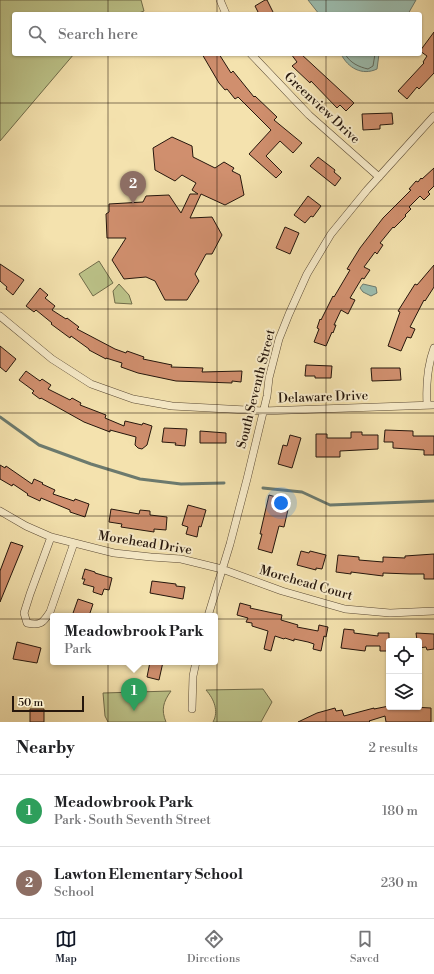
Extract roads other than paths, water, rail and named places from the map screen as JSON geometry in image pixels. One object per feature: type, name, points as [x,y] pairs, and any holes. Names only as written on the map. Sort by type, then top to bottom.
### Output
[{"type":"street","points":[[220,0],[225,12]]},
{"type":"street","name":"Greenview Drive","points":[[253,56],[308,115],[379,177]]},
{"type":"street","name":"South Seventh Street","points":[[209,613],[230,544],[247,479],[279,339],[307,274],[331,234],[379,177],[434,116]]},
{"type":"street","name":"Delaware Drive","points":[[0,316],[52,359],[91,384],[126,396],[172,406],[263,411],[430,404]]},
{"type":"street","points":[[430,404],[426,383],[434,348]]},
{"type":"street","name":"Morehead Drive","points":[[0,511],[26,526],[51,537],[114,552],[151,558],[181,559],[222,569]]},
{"type":"street","points":[[51,537],[24,613],[27,623],[36,625],[44,621],[50,612],[74,543]]},
{"type":"street","name":"Morehead Court","points":[[222,569],[282,591],[345,609],[390,613],[434,611]]},
{"type":"street","points":[[192,709],[193,676],[195,665]]},
{"type":"water","points":[[308,0],[416,0],[409,12],[317,12]]},
{"type":"water","points":[[342,56],[379,56],[377,69],[366,72],[352,67]]},
{"type":"water","points":[[363,284],[376,287],[377,293],[371,296],[363,292],[360,288]]},
{"type":"waterway","points":[[0,417],[39,445],[91,464],[140,479],[181,484],[224,483]]},
{"type":"waterway","points":[[263,488],[302,492],[330,505],[434,501]]},
{"type":"place","name":"Lawton Elementary School","points":[[133,204]]},
{"type":"place","name":"Meadowbrook Park","points":[[134,711]]}]
